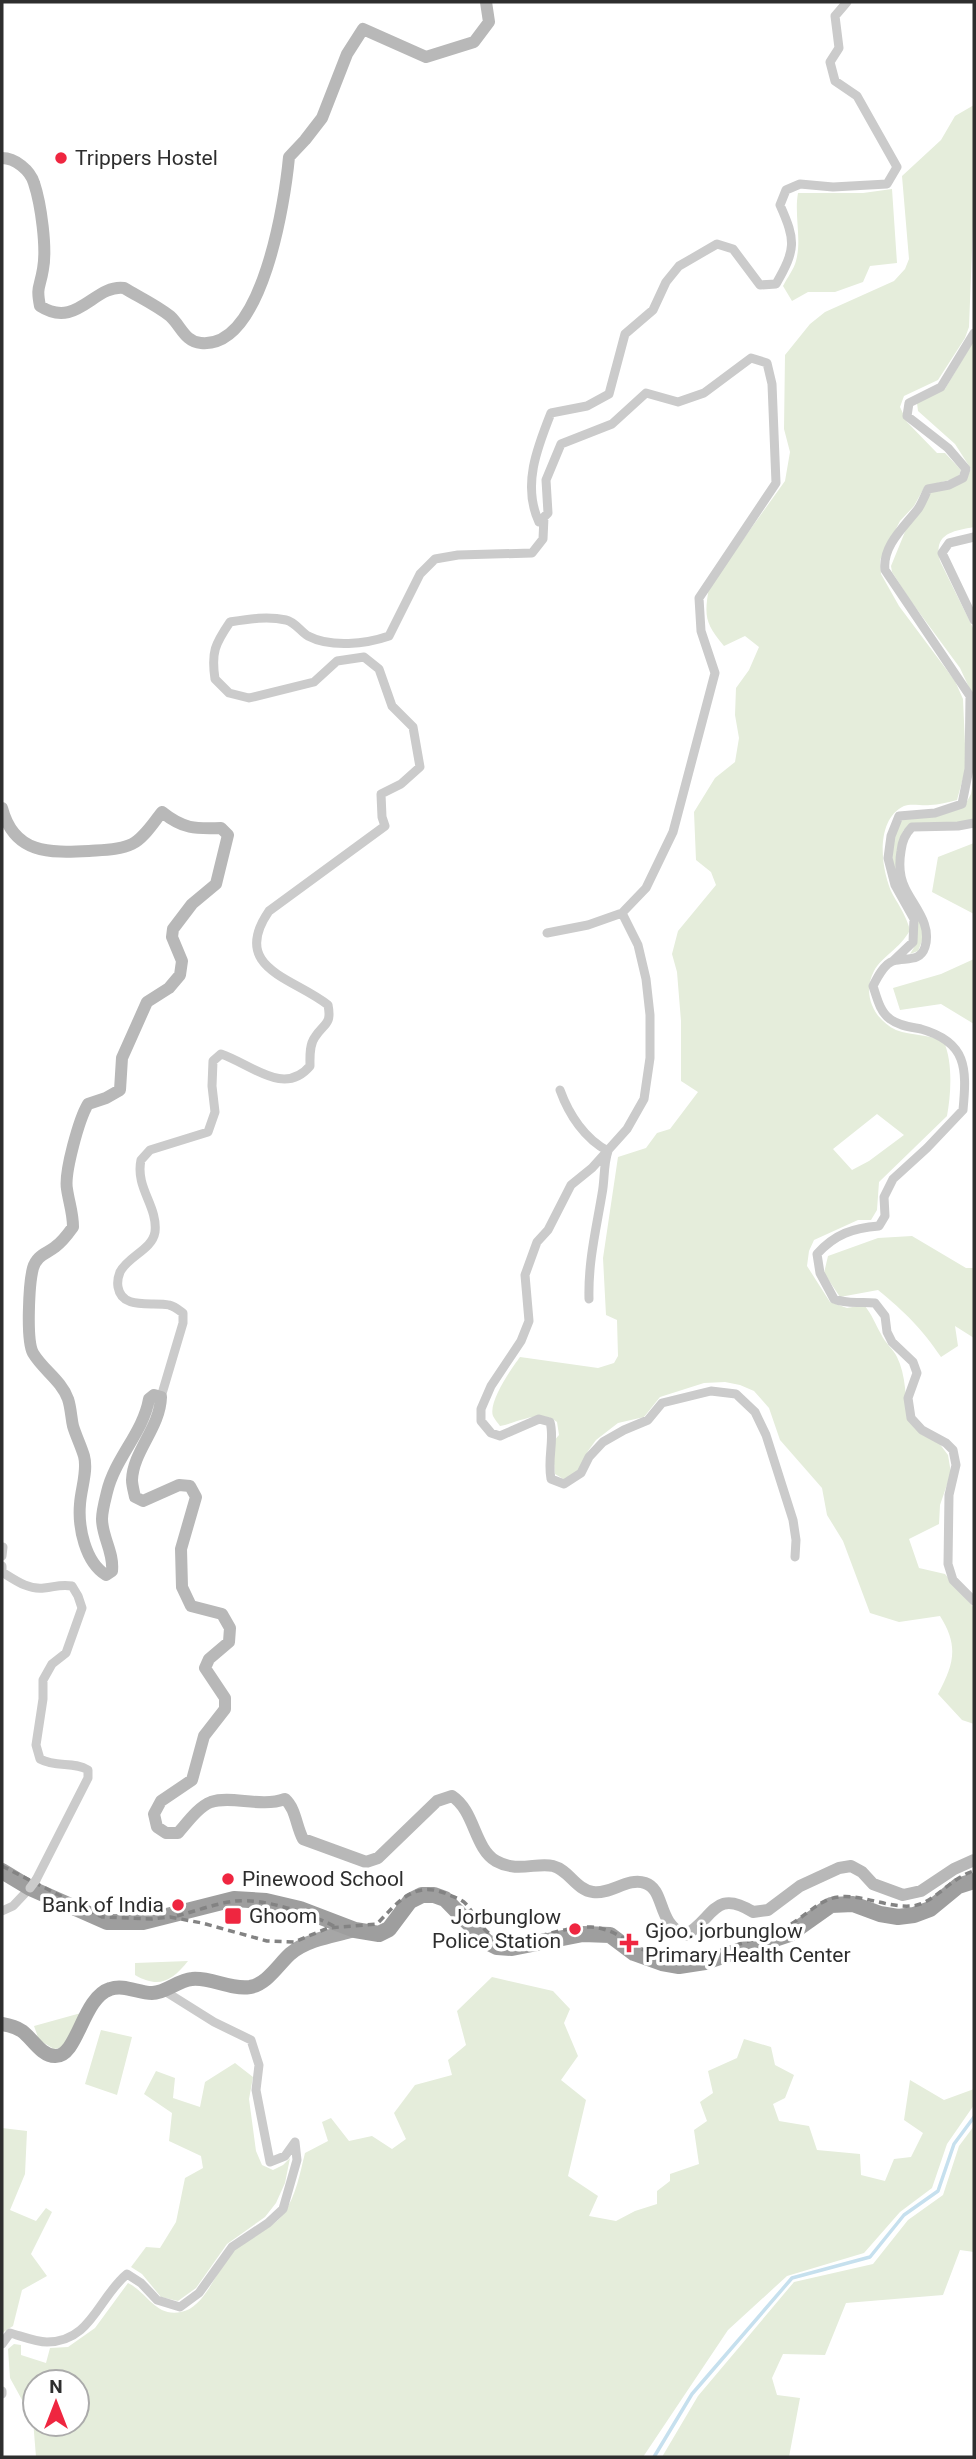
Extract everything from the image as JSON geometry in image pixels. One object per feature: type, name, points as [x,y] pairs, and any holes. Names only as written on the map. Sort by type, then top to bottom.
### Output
[{"type":"highway","points":[[2,1871],[107,1922],[143,1922],[234,1899],[266,1901],[300,1909],[355,1930],[379,1934],[389,1929],[410,1901],[422,1895],[434,1895],[445,1899],[487,1942],[497,1947],[512,1948],[583,1934],[610,1935],[635,1953],[662,1964],[679,1966],[705,1962],[790,1934],[831,1905],[853,1904],[880,1914],[898,1917],[914,1915],[930,1909],[958,1886],[974,1881]]},
{"type":"main road","points":[[2,158],[24,166],[34,181],[44,240],[43,270],[37,289],[40,306],[50,312],[78,310],[115,287],[124,288],[171,317],[190,340],[202,344],[216,342],[230,333],[245,317],[266,276],[286,191],[289,157],[322,118],[347,54],[363,29],[426,57],[474,41],[489,22],[486,2]]},
{"type":"main road","points":[[2,808],[11,828],[21,840],[32,848],[50,852],[94,850],[133,844],[162,812],[174,822],[188,828],[221,828],[228,835],[216,884],[192,904],[173,929],[172,937],[182,961],[180,975],[169,988],[147,1002],[122,1058],[120,1090],[88,1104],[80,1118],[66,1187],[73,1209],[73,1227],[56,1247],[39,1255],[33,1268],[29,1306],[30,1345],[39,1362],[58,1382],[68,1399],[86,1467],[79,1521],[97,1569],[106,1576],[112,1571],[113,1560],[102,1519],[107,1490],[121,1456],[146,1415],[149,1399],[154,1395],[161,1397],[160,1409],[151,1434],[142,1447],[132,1479],[135,1497],[143,1501],[179,1485],[190,1486],[197,1497],[181,1549],[181,1587],[191,1606],[222,1614],[230,1628],[229,1642],[209,1659],[205,1668],[225,1698],[225,1709],[204,1736],[192,1780],[161,1801],[154,1814],[157,1827],[166,1833],[178,1833],[210,1802],[274,1803],[285,1799],[293,1806],[295,1824],[303,1839],[366,1862],[378,1858],[437,1801],[452,1796],[463,1804],[484,1847],[496,1861],[523,1869],[552,1866],[562,1870],[583,1889],[594,1893],[636,1882],[647,1883],[656,1892],[665,1919],[674,1931],[685,1935],[698,1929],[706,1916],[727,1903],[738,1903],[753,1912],[768,1910],[800,1886],[839,1868],[851,1866],[862,1871],[873,1884],[903,1895],[921,1891],[954,1869],[974,1860]]},
{"type":"main road","points":[[2,2024],[23,2032],[43,2050],[55,2056],[63,2054],[70,2049],[84,2016],[98,1996],[110,1989],[123,1988],[154,1993],[191,1979],[251,1987],[260,1983],[290,1954],[309,1943],[355,1930]]},
{"type":"street","points":[[547,933],[588,926],[622,913],[646,888],[673,832],[715,673],[701,631],[699,598],[776,483],[772,384],[767,363],[751,358],[704,393],[678,402],[646,393],[612,424],[561,444],[546,480],[548,513],[539,522],[533,509],[531,484],[539,444],[551,413],[587,406],[610,394],[625,334],[653,310],[666,282],[679,267],[717,244],[733,249],[760,285],[776,284],[789,260],[793,234],[780,205],[786,190],[800,184],[833,187],[887,184],[897,167],[858,96],[835,81],[830,62],[839,48],[835,16],[847,2]]},
{"type":"street","points":[[974,333],[941,387],[909,403],[907,416],[958,458],[966,469],[963,478],[949,485],[928,489],[918,508],[904,523],[884,559],[885,570],[970,696],[969,769],[962,804],[935,813],[899,816],[891,836],[888,858],[895,885],[914,919],[913,942],[880,973],[873,986],[878,1002],[888,1018],[899,1025],[933,1033],[949,1040],[958,1053],[964,1071],[963,1110],[893,1179],[884,1197],[885,1216],[879,1226],[845,1231],[828,1242],[817,1254],[820,1273],[834,1299],[848,1305],[862,1301],[875,1303],[885,1316],[887,1332],[892,1342],[913,1363],[916,1373],[908,1398],[911,1418],[922,1430],[953,1450],[956,1465],[949,1495],[948,1564],[953,1580],[974,1601]]},
{"type":"street","points":[[161,1397],[180,1336],[183,1313],[172,1305],[126,1300],[119,1291],[117,1278],[127,1261],[152,1241],[155,1232],[154,1217],[140,1181],[141,1160],[150,1150],[208,1132],[215,1112],[213,1061],[222,1054],[283,1081],[301,1077],[310,1066],[310,1050],[314,1037],[326,1027],[330,1016],[328,1006],[314,994],[272,973],[260,956],[256,939],[258,926],[269,911],[385,825],[381,794],[401,784],[420,768],[412,727],[392,706],[379,669],[365,657],[337,661],[314,682],[249,698],[229,693],[215,679],[215,645],[230,622],[258,618],[289,620],[308,636],[327,642],[369,643],[389,636],[420,574],[435,559],[458,555],[532,553],[543,538],[544,517]]},
{"type":"street","points":[[974,537],[949,542],[942,553],[974,620]]},
{"type":"street","points":[[892,961],[914,958],[923,953],[926,943],[926,929],[919,909],[905,888],[899,869],[905,834],[912,827],[958,827],[974,823]]},
{"type":"street","points":[[622,913],[638,945],[646,979],[650,1015],[650,1058],[644,1099],[627,1129],[608,1151],[571,1185],[548,1230],[537,1242],[525,1275],[528,1321],[521,1341],[491,1385],[481,1409],[481,1421],[491,1433],[500,1436],[539,1419],[550,1422],[553,1432],[549,1444],[551,1479],[564,1484],[581,1473],[589,1457],[603,1442],[648,1420],[662,1404],[711,1391],[736,1394],[755,1412],[766,1435],[793,1520],[796,1540],[794,1557]]},
{"type":"street","points":[[560,1090],[565,1104],[581,1128],[598,1146],[608,1151]]},
{"type":"street","points":[[589,1299],[589,1270],[603,1190],[603,1166],[608,1151]]},
{"type":"street","points":[[2,1566],[2,1572],[19,1583],[35,1588],[47,1588],[58,1583],[72,1586],[78,1596],[82,1608],[66,1653],[52,1664],[43,1680],[36,1745],[40,1759],[50,1765],[81,1765],[88,1770],[88,1778],[33,1884],[13,1906],[2,1911]]},
{"type":"street","points":[[2,2344],[10,2333],[46,2342],[73,2338],[89,2323],[113,2286],[127,2274],[141,2283],[157,2300],[180,2307],[199,2293],[232,2247],[268,2223],[283,2208],[297,2160],[295,2142],[285,2156],[270,2162],[256,2090],[258,2065],[251,2040],[214,2022],[163,1990]]},
{"type":"green space","points":[[974,105],[974,199],[969,327],[965,338],[938,380],[904,396],[900,407],[907,422],[937,453],[945,453],[961,470],[958,478],[925,486],[914,506],[900,521],[880,560],[881,574],[899,606],[955,681],[963,699],[966,767],[957,800],[904,806],[894,813],[888,823],[883,847],[885,873],[910,930],[877,966],[869,988],[872,1005],[888,1025],[902,1032],[944,1042],[950,1069],[947,1116],[879,1182],[877,1210],[871,1220],[858,1220],[814,1240],[807,1266],[830,1302],[847,1308],[864,1305],[867,1308],[900,1364],[907,1419],[921,1434],[939,1443],[948,1455],[951,1473],[940,1505],[939,1524],[909,1539],[919,1568],[945,1574],[974,1608],[974,1724],[962,1720],[938,1694],[948,1673],[952,1655],[950,1637],[940,1616],[899,1622],[870,1613],[843,1541],[827,1515],[822,1488],[780,1440],[769,1408],[754,1391],[725,1382],[704,1383],[660,1397],[644,1417],[618,1423],[596,1440],[580,1470],[565,1480],[555,1474],[552,1443],[559,1435],[557,1422],[551,1418],[537,1416],[500,1426],[492,1410],[501,1386],[520,1357],[598,1368],[614,1363],[618,1356],[617,1320],[606,1315],[603,1258],[618,1157],[646,1148],[657,1133],[670,1129],[698,1092],[681,1081],[681,1021],[677,972],[672,954],[678,931],[716,885],[711,872],[696,860],[694,812],[715,778],[735,762],[739,738],[735,715],[736,688],[749,670],[759,647],[745,636],[724,646],[708,619],[709,587],[785,481],[790,452],[784,429],[785,355],[810,324],[825,312],[894,281],[905,269],[909,259],[902,176],[941,140],[955,116]],"holes":[[[877,1114],[904,1135],[852,1170],[833,1149]]]},
{"type":"green space","points":[[892,189],[897,263],[870,266],[863,282],[835,292],[808,292],[792,301],[783,286],[794,267],[798,253],[798,193],[863,193]]},
{"type":"green space","points":[[974,340],[974,527],[946,535],[939,545],[939,552],[940,561],[974,630],[974,775],[973,696],[960,668],[910,600],[891,566],[909,522],[932,491],[966,479],[971,469],[955,444],[918,411],[917,403],[945,389]]},
{"type":"green space","points":[[974,775],[974,818],[957,822],[916,824],[903,831],[897,871],[923,929],[918,951],[910,954],[916,944],[917,935],[895,876],[892,845],[896,831],[904,818],[936,816],[964,807],[971,794]]},
{"type":"green space","points":[[974,843],[974,914],[932,892],[938,857]]},
{"type":"green space","points":[[974,959],[974,1024],[941,1004],[900,1010],[893,988],[941,974]]},
{"type":"green space","points":[[912,1236],[966,1268],[974,1268],[974,1338],[955,1326],[958,1346],[941,1357],[912,1321],[878,1290],[840,1297],[824,1273],[828,1256],[878,1238]]},
{"type":"green space","points":[[188,1961],[176,1974],[164,1981],[151,1982],[135,1975],[135,1963]]},
{"type":"green space","points":[[492,1977],[553,1991],[570,2009],[564,2023],[578,2056],[561,2080],[586,2100],[568,2176],[598,2196],[589,2216],[616,2221],[657,2204],[657,2191],[670,2181],[670,2174],[699,2164],[694,2130],[707,2121],[700,2102],[713,2093],[708,2071],[737,2058],[744,2039],[771,2047],[775,2065],[794,2075],[785,2098],[773,2104],[779,2121],[809,2126],[817,2150],[860,2154],[861,2175],[885,2181],[894,2159],[911,2157],[923,2133],[904,2120],[910,2080],[944,2100],[974,2089],[974,2105],[947,2144],[932,2188],[900,2212],[864,2253],[787,2276],[728,2330],[643,2457],[36,2457],[34,2438],[91,2438],[91,2368],[21,2368],[21,2398],[10,2378],[8,2349],[14,2344],[21,2345],[21,2355],[46,2363],[50,2348],[68,2347],[95,2328],[128,2283],[165,2311],[172,2313],[190,2309],[205,2294],[229,2255],[248,2239],[274,2224],[284,2213],[295,2192],[305,2153],[328,2141],[322,2122],[331,2118],[349,2141],[372,2136],[392,2149],[406,2139],[394,2113],[415,2085],[452,2075],[448,2060],[466,2045],[457,2011]]},
{"type":"green space","points":[[81,2013],[65,2047],[54,2049],[39,2040],[34,2026]]},
{"type":"green space","points":[[101,2030],[132,2037],[117,2095],[85,2084]]},
{"type":"green space","points":[[235,2063],[253,2077],[249,2099],[256,2151],[262,2165],[273,2170],[290,2158],[285,2183],[276,2203],[265,2217],[227,2244],[196,2288],[178,2301],[161,2297],[142,2274],[131,2267],[146,2247],[160,2248],[176,2222],[185,2178],[203,2168],[201,2156],[169,2141],[172,2113],[144,2094],[156,2071],[175,2078],[173,2098],[200,2107],[205,2082]]},
{"type":"green space","points":[[974,2126],[974,2252],[960,2250],[943,2295],[846,2303],[825,2355],[783,2354],[772,2378],[777,2395],[800,2398],[789,2457],[662,2457],[698,2396],[794,2282],[873,2264],[908,2220],[943,2195],[959,2146]]},
{"type":"green space","points":[[2,2128],[27,2131],[25,2174],[10,2210],[36,2221],[46,2208],[52,2212],[31,2254],[47,2276],[22,2290],[13,2326],[2,2333]]},
{"type":"waterway","points":[[654,2457],[692,2394],[792,2278],[870,2257],[904,2215],[938,2191],[954,2144],[974,2117]]},
{"type":"railway","points":[[2,1866],[102,1917],[170,1917],[267,1941],[294,1942],[328,1928],[377,1924],[408,1896],[416,1892],[435,1890],[466,1904],[483,1927],[500,1939],[518,1940],[591,1927],[616,1934],[654,1954],[675,1957],[704,1954],[759,1938],[791,1924],[822,1902],[837,1897],[900,1906],[919,1904],[974,1871]]},
{"type":"railway","points":[[177,1916],[221,1903],[247,1901],[288,1908],[337,1928]]},
{"type":"place","name":"Trippers Hostel","points":[[61,158]]},
{"type":"place","name":"Pinewood School","points":[[228,1879]]},
{"type":"place","name":"Bank of India","points":[[178,1905]]},
{"type":"place","name":"Ghoom","points":[[233,1916]]},
{"type":"place","name":"Jorbunglow Police Station","points":[[575,1929]]},
{"type":"place","name":"Gjoo. jorbunglow Primary Health Center","points":[[629,1943]]}]
